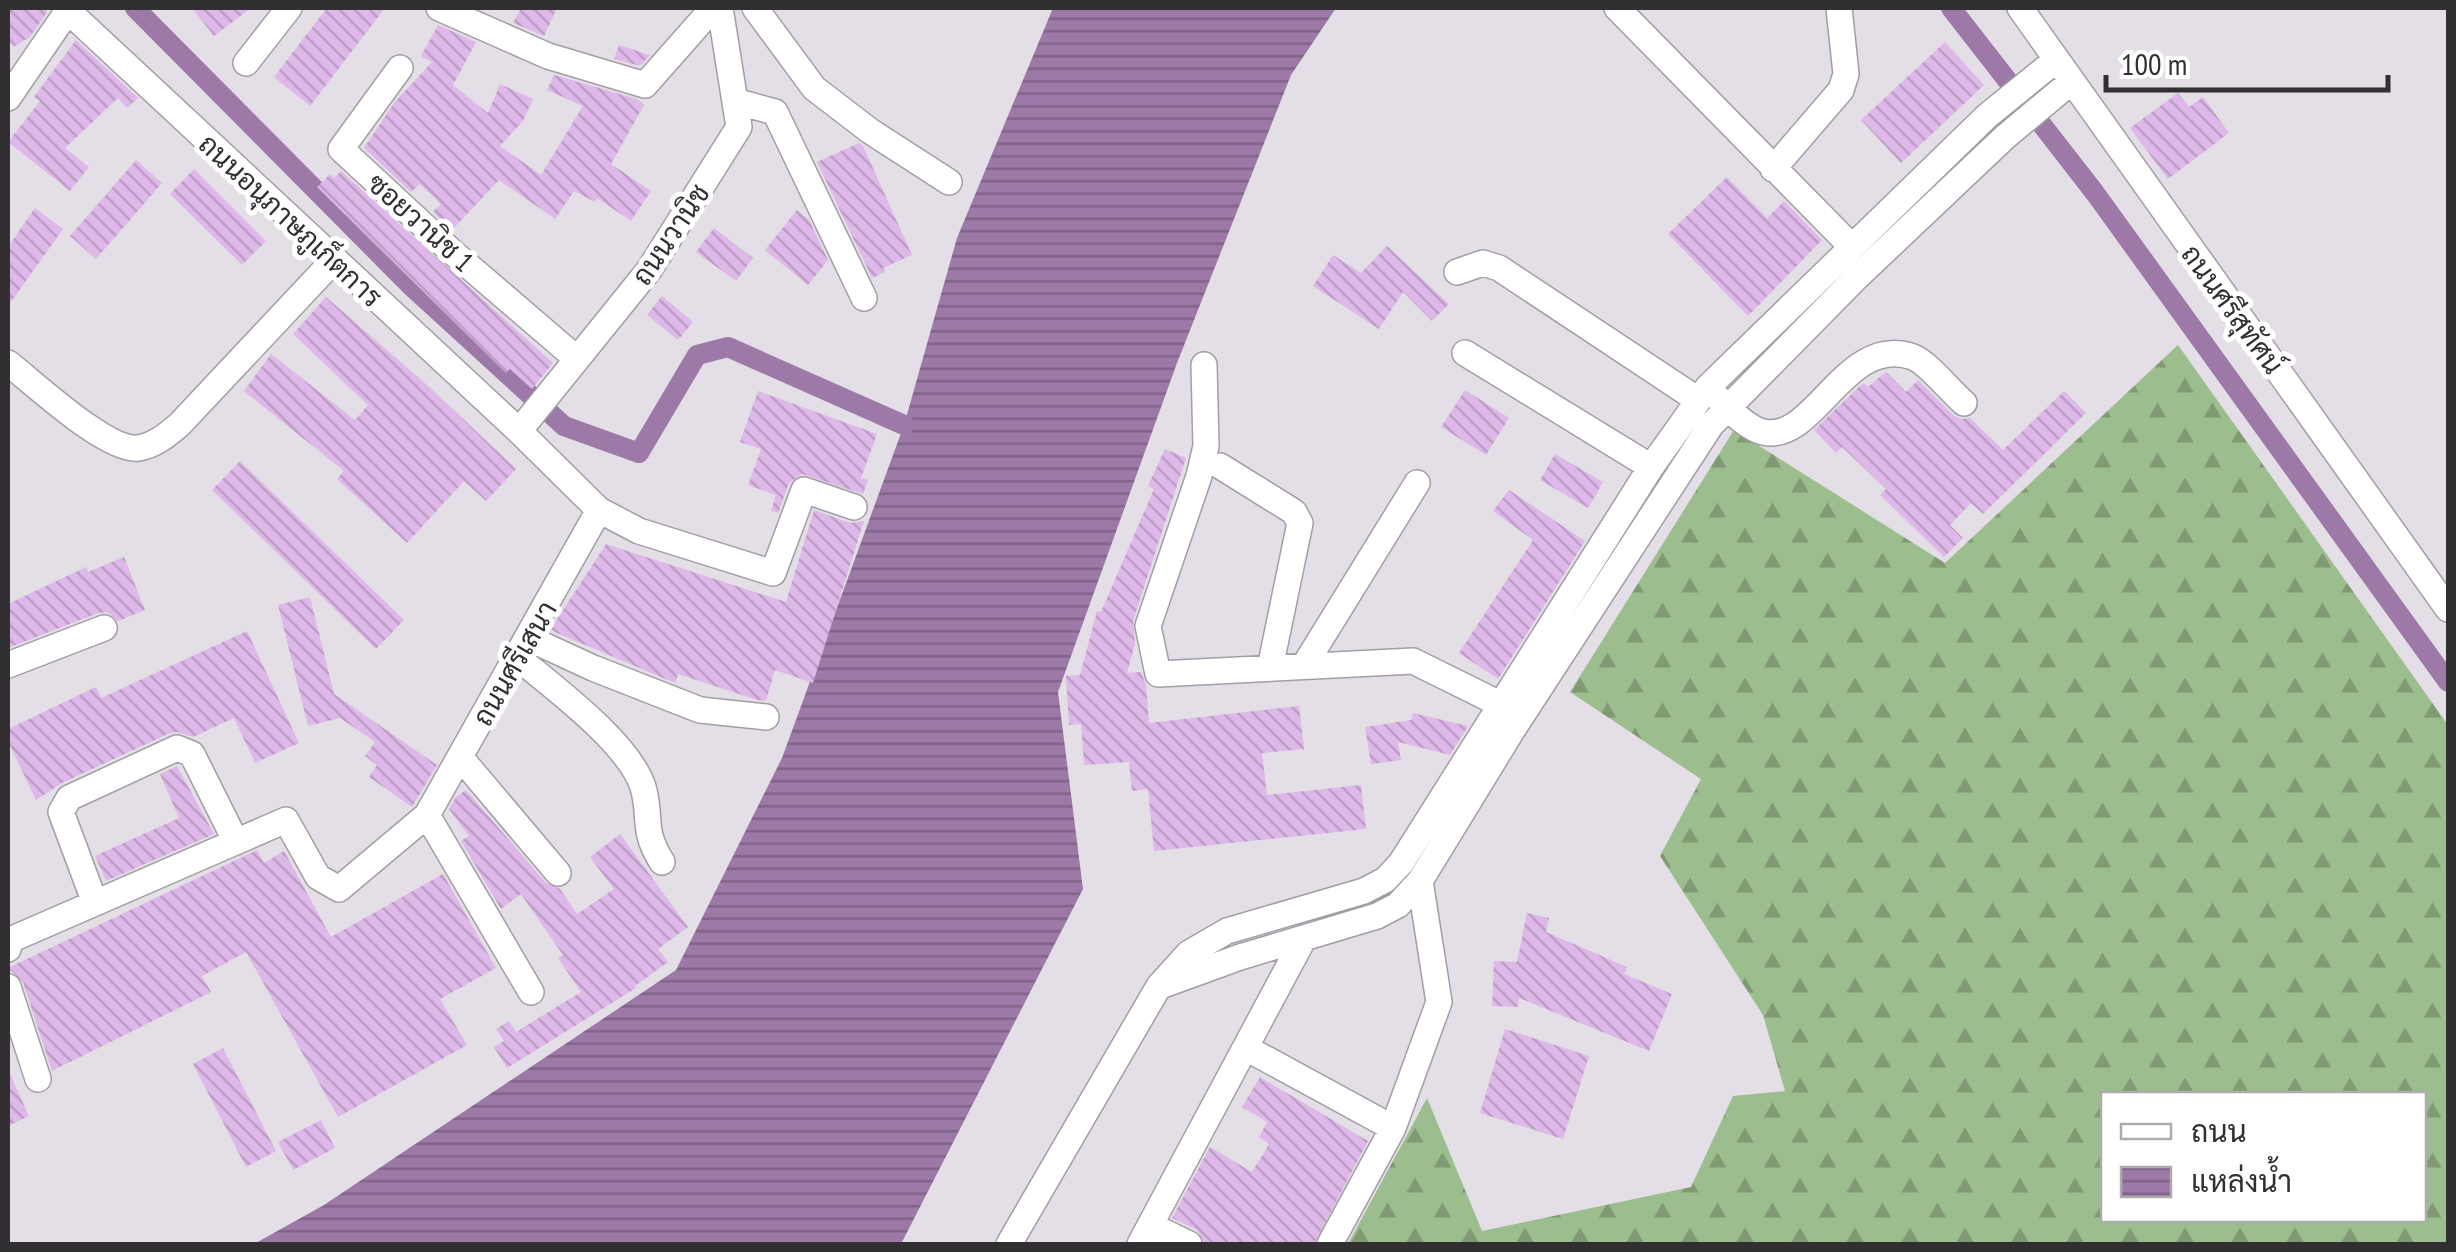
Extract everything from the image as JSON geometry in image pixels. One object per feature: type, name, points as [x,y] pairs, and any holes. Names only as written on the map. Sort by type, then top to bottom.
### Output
[{"type":"street","points":[[246,64],[289,8]]},
{"type":"street","points":[[439,8],[548,56],[645,85],[717,8]]},
{"type":"street","name":"ถนนวานิช","points":[[519,431],[649,270],[739,126],[717,8]]},
{"type":"street","points":[[754,8],[814,88],[949,182]]},
{"type":"street","points":[[1617,8],[1850,246]]},
{"type":"street","points":[[1773,169],[1841,90],[1846,74],[1839,8]]},
{"type":"street","name":"ถนนศรีสุทัศน์","points":[[2020,8],[2448,609]]},
{"type":"street","points":[[8,98],[66,10]]},
{"type":"street","name":"ถนนอนุภาษภูเก็ตการ","points":[[66,10],[519,431],[598,510],[639,531],[773,573],[804,490],[854,508]]},
{"type":"street","points":[[1009,1244],[1159,986],[1189,953],[1226,932],[1364,891],[1385,880],[1402,862],[1651,467],[1702,394],[1987,116],[2056,60]]},
{"type":"street","name":"ซอยวานิช 1","points":[[400,68],[341,148],[450,250],[577,359]]},
{"type":"street","points":[[1159,986],[1378,916],[1398,905],[1420,881],[1664,492],[1727,406],[2004,137],[2072,82]]},
{"type":"street","points":[[735,101],[775,112],[864,298]]},
{"type":"street","points":[[8,363],[105,438],[124,448],[141,448],[161,440],[179,426],[334,260]]},
{"type":"street","points":[[1457,272],[1483,263],[1499,268],[1727,406],[1762,432],[1785,431],[1851,371],[1874,358],[1896,354],[1917,358],[1964,403]]},
{"type":"street","points":[[1465,353],[1651,467]]},
{"type":"street","points":[[1204,364],[1206,446],[1200,476],[1148,626],[1158,674],[1413,660],[1500,704]]},
{"type":"street","points":[[1220,466],[1294,512],[1300,523],[1270,668]]},
{"type":"street","points":[[1304,666],[1418,483]]},
{"type":"street","name":"ถนนศรีเสนา","points":[[427,815],[598,510]]},
{"type":"street","points":[[8,665],[104,628]]},
{"type":"street","points":[[523,647],[700,710],[766,717]]},
{"type":"street","points":[[523,647],[624,754],[642,786],[650,843],[662,862]]},
{"type":"street","points":[[95,903],[61,812],[69,798],[176,748],[192,754],[236,842]]},
{"type":"street","points":[[460,757],[558,873]]},
{"type":"street","points":[[8,949],[10,940],[286,820],[318,877],[339,889],[427,815],[531,992]]},
{"type":"street","points":[[1330,1244],[1393,1128],[1439,1002],[1420,881]]},
{"type":"street","points":[[1189,1244],[1145,1235],[1304,938]]},
{"type":"street","points":[[8,987],[38,1079]]},
{"type":"street","points":[[1246,1048],[1393,1128]]},
{"type":"green space","points":[[2178,345],[2448,725],[2448,1244],[1348,1244],[1427,1098],[1482,1231],[1691,1187],[1733,1096],[1785,1091],[1763,1015],[1660,856],[1701,779],[1570,692],[1734,430],[1945,563]]},
{"type":"water","points":[[1053,8],[1336,8],[1291,75],[1177,363],[1058,692],[1083,889],[901,1244],[254,1244],[324,1205],[676,970],[782,758],[904,425],[957,238]]},
{"type":"building","points":[[8,8],[44,8],[47,12],[30,37],[13,47],[8,38]]},
{"type":"building","points":[[192,8],[251,8],[214,36]]},
{"type":"building","points":[[327,8],[385,8],[310,106],[274,77]]},
{"type":"building","points":[[521,8],[557,8],[544,36],[513,23]]},
{"type":"building","points":[[438,25],[476,42],[453,85],[488,113],[500,84],[533,99],[523,121],[500,146],[541,175],[583,106],[547,90],[554,75],[637,99],[644,105],[611,164],[651,191],[631,221],[597,198],[595,202],[574,191],[555,219],[499,180],[452,230],[433,212],[441,204],[420,184],[411,192],[364,148],[394,103],[432,62],[421,56]]},
{"type":"building","points":[[76,40],[138,98],[127,108],[118,98],[65,148],[89,167],[70,191],[8,142],[40,101],[34,97]]},
{"type":"building","points":[[1945,42],[1984,85],[1901,163],[1861,120]]},
{"type":"building","points":[[619,45],[650,55],[640,66],[614,59]]},
{"type":"building","points":[[2178,93],[2189,107],[2203,97],[2229,133],[2168,179],[2130,128]]},
{"type":"building","points":[[859,143],[912,255],[883,268],[885,272],[872,278],[817,162]]},
{"type":"building","points":[[136,160],[162,183],[96,259],[70,236]]},
{"type":"building","points":[[194,169],[266,241],[242,265],[170,194]]},
{"type":"building","points":[[341,171],[553,363],[532,389],[510,369],[506,373],[317,187],[330,174],[334,178]]},
{"type":"building","points":[[1727,177],[1767,218],[1784,201],[1822,240],[1748,316],[1668,234]]},
{"type":"building","points":[[35,208],[63,229],[8,306],[8,247]]},
{"type":"building","points":[[797,210],[809,220],[828,260],[808,285],[765,250]]},
{"type":"building","points":[[714,228],[753,258],[736,281],[696,252]]},
{"type":"building","points":[[1387,246],[1449,304],[1432,321],[1403,292],[1379,329],[1313,286],[1333,255],[1361,273]]},
{"type":"building","points":[[662,296],[693,322],[678,340],[647,315]]},
{"type":"building","points":[[326,297],[516,469],[486,501],[464,481],[407,543],[337,479],[344,471],[244,391],[271,354],[355,420],[368,405],[293,334]]},
{"type":"building","points":[[1886,372],[1906,392],[1918,380],[1953,415],[1970,418],[2003,450],[2064,391],[2086,413],[1983,514],[1971,503],[1950,525],[1963,538],[1944,557],[1880,495],[1886,489],[1842,447],[1836,453],[1814,430],[1860,386],[1864,383],[1868,387]]},
{"type":"building","points":[[1465,390],[1509,418],[1486,455],[1441,427]]},
{"type":"building","points":[[758,391],[877,434],[861,478],[868,480],[863,494],[802,474],[789,483],[778,513],[771,511],[776,495],[748,485],[761,449],[740,442]]},
{"type":"building","points":[[1165,449],[1186,458],[1133,621],[1135,644],[1127,673],[1141,672],[1149,723],[1299,706],[1304,749],[1262,753],[1267,795],[1361,785],[1366,829],[1154,851],[1148,789],[1132,791],[1129,762],[1084,765],[1081,724],[1069,725],[1066,676],[1080,675],[1097,611],[1101,612],[1154,489],[1148,486]]},
{"type":"building","points":[[1555,454],[1603,482],[1588,508],[1540,480]]},
{"type":"building","points":[[240,461],[404,620],[376,649],[212,490]]},
{"type":"building","points":[[1509,490],[1585,541],[1498,679],[1459,653],[1533,540],[1493,511]]},
{"type":"building","points":[[814,510],[850,523],[864,521],[813,683],[775,670],[766,701],[757,700],[678,674],[675,683],[550,630],[606,544],[786,602]]},
{"type":"building","points":[[124,557],[145,610],[118,621],[107,612],[98,613],[8,648],[8,604],[86,567],[88,572]]},
{"type":"building","points":[[310,597],[334,694],[437,765],[412,807],[369,777],[377,765],[365,756],[375,742],[340,718],[308,726],[278,605]]},
{"type":"building","points":[[247,631],[299,743],[255,763],[234,718],[193,737],[170,733],[62,783],[36,800],[8,741],[8,729],[96,687],[101,698]]},
{"type":"building","points":[[1413,713],[1468,726],[1450,755],[1398,742],[1401,760],[1371,764],[1365,727],[1411,720]]},
{"type":"building","points":[[177,766],[214,834],[106,881],[95,856],[179,818],[160,774]]},
{"type":"building","points":[[466,790],[546,883],[560,889],[577,914],[614,889],[590,857],[620,834],[688,927],[658,949],[668,962],[636,988],[507,1068],[494,1047],[504,1041],[496,1029],[509,1021],[516,1032],[581,992],[558,958],[563,955],[521,894],[501,909],[461,841],[469,836],[449,809]]},
{"type":"building","points":[[257,850],[264,863],[284,851],[331,937],[443,874],[496,968],[440,999],[467,1045],[338,1117],[246,952],[202,976],[211,992],[52,1071],[23,982],[8,968]]},
{"type":"building","points":[[1527,913],[1549,918],[1546,932],[1627,967],[1624,974],[1672,994],[1649,1051],[1519,998],[1518,1007],[1492,1006],[1494,961],[1517,962]]},
{"type":"building","points":[[1505,1029],[1589,1056],[1563,1139],[1480,1113]]},
{"type":"building","points":[[223,1048],[276,1151],[246,1167],[193,1064]]},
{"type":"building","points":[[8,1070],[29,1116],[8,1126]]},
{"type":"building","points":[[1260,1077],[1368,1141],[1314,1244],[1205,1244],[1197,1230],[1172,1218],[1210,1147],[1252,1172],[1269,1144],[1259,1137],[1267,1122],[1242,1107]]},
{"type":"building","points":[[321,1120],[335,1148],[293,1170],[278,1142]]},
{"type":"waterway","points":[[135,8],[410,285],[564,426],[639,453],[697,355],[728,347],[904,425]]},
{"type":"waterway","points":[[1951,8],[2095,193],[2448,682]]}]
